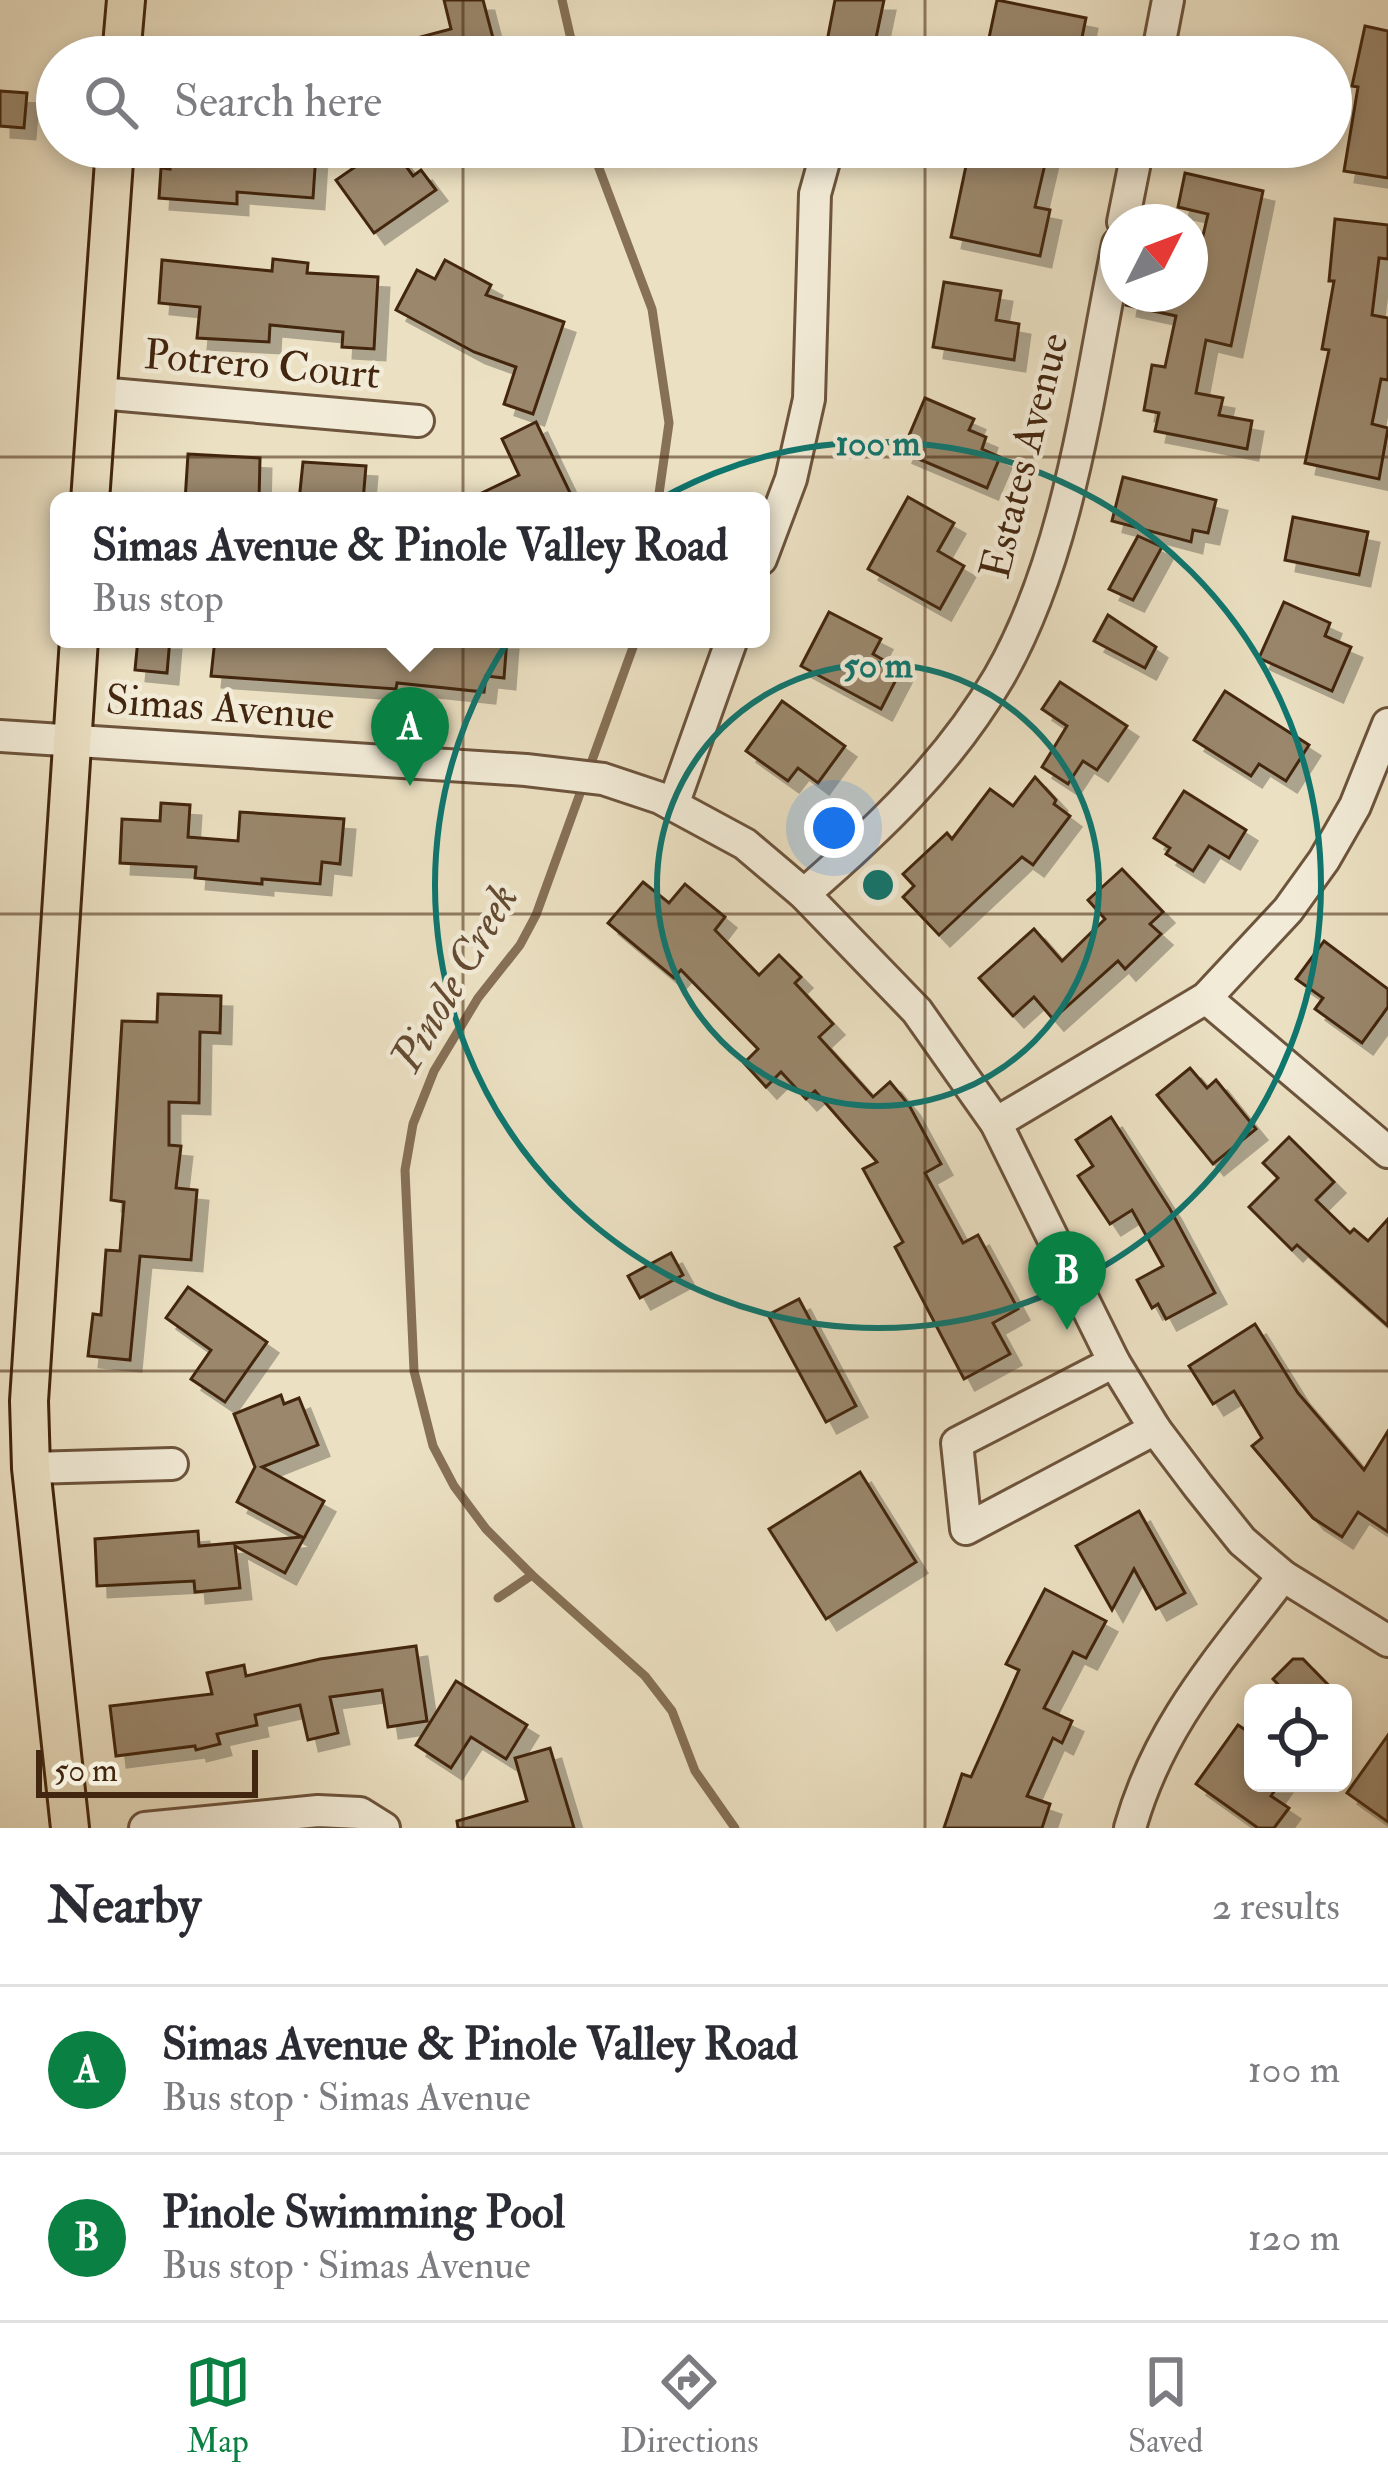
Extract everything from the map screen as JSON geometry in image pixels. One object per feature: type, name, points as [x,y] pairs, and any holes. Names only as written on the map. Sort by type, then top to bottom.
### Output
[{"type":"main road","points":[[123,36],[126,0]]},
{"type":"main road","points":[[91,492],[114,168]]},
{"type":"main road","points":[[70,1828],[31,1468],[15,1400],[78,648]]},
{"type":"street","points":[[1160,36],[1168,0]]},
{"type":"street","points":[[770,535],[791,479],[809,399],[815,194],[822,168]]},
{"type":"street","points":[[1127,204],[1134,168]]},
{"type":"street","name":"Estates Avenue","points":[[804,894],[891,818],[952,746],[1000,675],[1043,579],[1069,483],[1104,312]]},
{"type":"street","name":"Potrero Court","points":[[99,393],[418,421]]},
{"type":"street","points":[[667,802],[728,648]]},
{"type":"street","points":[[996,1123],[1205,998],[1288,910],[1324,860],[1354,806],[1388,724]]},
{"type":"street","name":"Simas Avenue","points":[[0,736],[603,779],[667,802],[746,844],[804,894],[916,1011],[996,1123],[1114,1362],[1155,1429],[1242,1540],[1283,1576],[1388,1641]]},
{"type":"street","points":[[1205,998],[1388,1153]]},
{"type":"street","points":[[1114,1362],[957,1442],[967,1529],[1155,1429]]},
{"type":"street","points":[[31,1468],[172,1464]]},
{"type":"street","points":[[1130,1828],[1148,1769],[1179,1714],[1283,1576]]},
{"type":"street","points":[[145,1828],[318,1811],[360,1814],[384,1828]]},
{"type":"building","points":[[444,0],[483,0],[492,36],[424,36],[451,29]]},
{"type":"building","points":[[835,0],[884,0],[876,36],[828,36]]},
{"type":"building","points":[[997,0],[1086,18],[1082,36],[989,36]]},
{"type":"building","points":[[1365,26],[1388,31],[1388,178],[1344,171],[1352,168],[1358,87],[1352,86]]},
{"type":"building","points":[[0,91],[27,93],[24,128],[0,126]]},
{"type":"building","points":[[161,168],[315,168],[313,198],[237,192],[237,204],[159,198]]},
{"type":"building","points":[[353,168],[407,168],[413,176],[421,170],[436,190],[374,233],[336,180]]},
{"type":"building","points":[[966,168],[1044,168],[1035,207],[1050,210],[1040,256],[951,237]]},
{"type":"building","points":[[1185,173],[1263,191],[1231,346],[1206,340],[1196,393],[1223,398],[1219,415],[1252,421],[1247,449],[1155,431],[1159,413],[1144,410],[1152,365],[1165,367],[1176,316],[1158,312],[1208,312],[1208,204],[1179,204]]},
{"type":"building","points":[[1335,219],[1388,225],[1388,259],[1379,258],[1372,315],[1388,318],[1388,380],[1381,379],[1372,424],[1388,428],[1379,479],[1305,463],[1329,350],[1322,349],[1334,281],[1329,281]]},
{"type":"building","points":[[273,259],[308,263],[307,273],[378,277],[374,349],[342,347],[343,332],[270,325],[269,342],[197,338],[200,307],[159,303],[162,260],[272,271]]},
{"type":"building","points":[[445,260],[491,285],[486,295],[564,322],[533,414],[504,404],[516,367],[474,352],[396,310],[417,270],[435,279]]},
{"type":"building","points":[[944,282],[1001,291],[996,320],[1019,324],[1014,360],[933,347]]},
{"type":"building","points":[[925,398],[974,419],[969,430],[986,437],[982,449],[1000,457],[987,488],[902,452]]},
{"type":"building","points":[[536,422],[570,492],[484,492],[519,475],[502,439]]},
{"type":"building","points":[[188,454],[260,458],[259,492],[186,492]]},
{"type":"building","points":[[303,462],[366,466],[364,492],[300,492]]},
{"type":"building","points":[[1123,477],[1216,500],[1208,533],[1193,530],[1191,542],[1112,521]]},
{"type":"building","points":[[908,497],[954,523],[938,551],[964,566],[940,609],[868,569]]},
{"type":"building","points":[[1293,517],[1368,532],[1359,575],[1285,560]]},
{"type":"building","points":[[1138,536],[1162,547],[1133,600],[1109,589]]},
{"type":"building","points":[[1284,602],[1330,623],[1325,636],[1351,647],[1332,691],[1259,658]]},
{"type":"building","points":[[829,612],[881,639],[873,654],[901,670],[881,709],[801,666]]},
{"type":"building","points":[[1108,615],[1156,647],[1145,668],[1094,641]]},
{"type":"building","points":[[137,648],[169,648],[167,673],[135,670]]},
{"type":"building","points":[[214,648],[506,648],[504,678],[486,676],[484,692],[397,683],[396,689],[211,676]]},
{"type":"building","points":[[1060,682],[1127,726],[1097,770],[1083,761],[1068,784],[1042,767],[1067,726],[1042,709]]},
{"type":"building","points":[[1225,691],[1309,745],[1286,781],[1259,764],[1251,776],[1194,740]]},
{"type":"building","points":[[782,701],[845,746],[818,783],[798,768],[788,781],[746,751]]},
{"type":"building","points":[[1035,777],[1056,800],[1054,804],[1070,816],[1033,865],[1022,857],[939,935],[903,897],[914,886],[903,874],[947,833],[952,839],[990,789],[1013,806]]},
{"type":"building","points":[[1184,791],[1246,830],[1229,858],[1209,846],[1193,871],[1166,854],[1170,848],[1154,838]]},
{"type":"building","points":[[161,803],[190,805],[188,837],[238,841],[240,812],[344,819],[340,864],[322,862],[320,884],[262,879],[262,884],[195,878],[196,867],[120,863],[122,819],[160,821]]},
{"type":"building","points":[[1122,869],[1163,912],[1150,924],[1161,934],[1125,969],[1118,961],[1053,1019],[1034,997],[1013,1016],[979,978],[1034,929],[1062,961],[1105,919],[1088,900]]},
{"type":"building","points":[[643,882],[669,903],[685,884],[725,917],[715,930],[759,975],[779,955],[801,977],[795,983],[833,1024],[819,1037],[873,1097],[890,1082],[909,1105],[941,1164],[925,1173],[963,1243],[978,1235],[1018,1309],[993,1323],[1010,1354],[964,1379],[895,1247],[903,1242],[863,1169],[877,1162],[815,1091],[806,1099],[781,1072],[766,1087],[744,1063],[758,1049],[681,970],[674,978],[608,923]]},
{"type":"building","points":[[1324,941],[1388,989],[1388,1007],[1362,1043],[1315,1009],[1323,998],[1296,979]]},
{"type":"building","points":[[158,994],[221,996],[220,1033],[200,1032],[199,1103],[169,1102],[169,1145],[181,1146],[176,1188],[197,1190],[191,1260],[140,1256],[130,1360],[88,1356],[93,1314],[101,1315],[106,1250],[120,1251],[124,1202],[111,1200],[122,1021],[157,1022]]},
{"type":"building","points":[[1190,1068],[1207,1088],[1216,1080],[1256,1129],[1213,1164],[1157,1095]]},
{"type":"building","points":[[1111,1117],[1170,1209],[1215,1293],[1166,1319],[1158,1304],[1152,1308],[1137,1280],[1163,1266],[1132,1210],[1110,1224],[1078,1176],[1093,1166],[1076,1140]]},
{"type":"building","points":[[1289,1137],[1334,1182],[1316,1200],[1350,1233],[1354,1229],[1368,1241],[1388,1219],[1388,1326],[1297,1245],[1292,1250],[1249,1207],[1278,1178],[1263,1163]]},
{"type":"building","points":[[671,1253],[683,1275],[640,1298],[628,1276]]},
{"type":"building","points":[[188,1287],[267,1342],[225,1402],[191,1379],[211,1350],[166,1318]]},
{"type":"building","points":[[799,1299],[856,1406],[826,1422],[768,1315]]},
{"type":"building","points":[[1255,1324],[1298,1393],[1364,1470],[1388,1431],[1388,1532],[1358,1512],[1342,1537],[1313,1518],[1252,1446],[1262,1438],[1234,1391],[1213,1404],[1189,1366]]},
{"type":"building","points":[[281,1395],[284,1404],[299,1398],[318,1445],[262,1467],[324,1501],[285,1573],[235,1546],[240,1588],[195,1592],[194,1581],[97,1586],[95,1539],[198,1531],[199,1546],[302,1537],[237,1502],[255,1467],[234,1414]]},
{"type":"building","points":[[860,1472],[916,1562],[826,1619],[769,1529]]},
{"type":"building","points":[[1139,1511],[1185,1593],[1156,1609],[1134,1569],[1112,1610],[1076,1546]]},
{"type":"building","points":[[1045,1589],[1106,1621],[1086,1658],[1073,1652],[1044,1708],[1072,1721],[1062,1743],[1053,1738],[1027,1796],[1050,1804],[1042,1828],[944,1828],[962,1774],[971,1777],[1019,1670],[1006,1664]]},
{"type":"building","points":[[416,1646],[427,1721],[388,1727],[382,1690],[330,1697],[338,1733],[308,1740],[300,1705],[255,1715],[257,1725],[217,1734],[220,1744],[116,1756],[110,1706],[212,1694],[207,1673],[244,1665],[246,1676],[320,1659]]},
{"type":"building","points":[[1293,1659],[1303,1659],[1327,1684],[1278,1684],[1273,1679]]},
{"type":"building","points":[[456,1681],[527,1725],[506,1759],[471,1737],[451,1768],[416,1745]]},
{"type":"building","points":[[1238,1725],[1244,1729],[1244,1792],[1274,1792],[1271,1796],[1289,1808],[1274,1828],[1258,1828],[1196,1784]]},
{"type":"building","points":[[1388,1735],[1388,1822],[1347,1793]]},
{"type":"building","points":[[550,1748],[574,1828],[458,1828],[457,1821],[527,1801],[515,1758]]},
{"type":"waterway","name":"Pinole Creek","points":[[562,0],[570,36]]},
{"type":"waterway","name":"Pinole Creek","points":[[599,168],[652,309],[669,423],[659,492]]},
{"type":"waterway","name":"Pinole Creek","points":[[633,648],[536,915],[434,1071],[413,1124],[405,1170],[414,1371],[433,1446],[454,1486],[486,1529],[532,1575],[645,1676],[672,1711],[695,1771],[735,1828]]},
{"type":"waterway","points":[[498,1598],[532,1575]]},
{"type":"place","name":"Simas Avenue & Pinole Valley Road","points":[[410,786]]},
{"type":"place","name":"Pinole Swimming Pool","points":[[1067,1330]]}]
